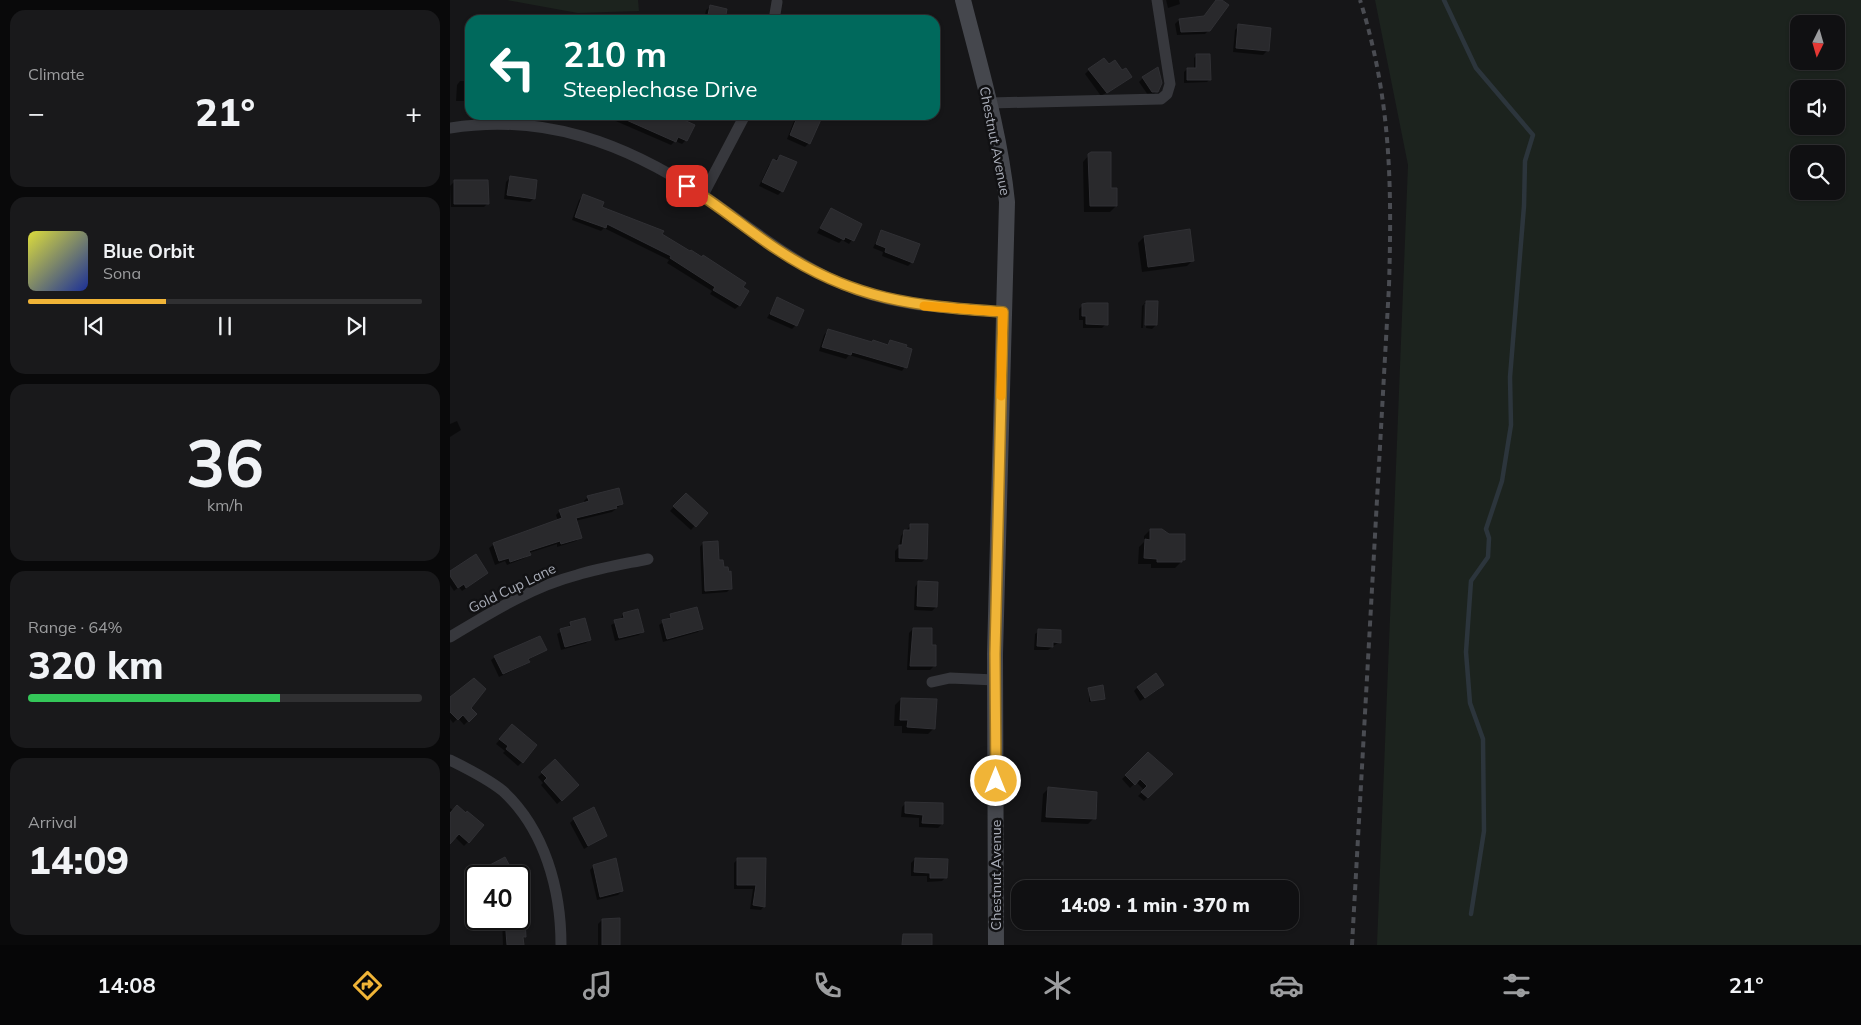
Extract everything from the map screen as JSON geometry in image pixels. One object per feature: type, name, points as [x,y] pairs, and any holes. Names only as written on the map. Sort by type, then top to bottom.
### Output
[{"type":"street","name":"Chestnut Avenue","points":[[963,0],[990,103],[1004,169],[1007,202],[995,680],[996,945]]},
{"type":"street","points":[[990,103],[1160,99],[1167,94],[1170,84],[1157,0]]},
{"type":"street","points":[[775,15],[777,2]]},
{"type":"street","points":[[702,195],[742,120]]},
{"type":"street","points":[[450,128],[502,124],[538,126],[572,132],[626,152],[702,195],[779,251],[841,284],[863,292],[911,304],[1003,312]]},
{"type":"street","name":"Gold Cup Lane","points":[[450,637],[542,587],[576,575],[648,559]]},
{"type":"street","points":[[932,682],[950,678],[995,680]]},
{"type":"street","points":[[450,760],[482,776],[502,791],[520,811],[536,835],[556,886],[561,918],[561,945]]},
{"type":"shaded area","points":[[507,0],[638,0],[639,11],[578,13]]},
{"type":"shaded area","points":[[1375,0],[1861,0],[1861,945],[1377,945],[1408,165]]},
{"type":"building","points":[[1216,0],[1222,0],[1229,5],[1210,31],[1181,32],[1179,19],[1204,16]]},
{"type":"building","points":[[710,5],[727,9],[726,15],[708,15]]},
{"type":"building","points":[[1238,24],[1271,28],[1269,51],[1236,48]]},
{"type":"building","points":[[1196,54],[1210,54],[1211,80],[1187,80],[1187,68],[1196,68]]},
{"type":"building","points":[[1104,58],[1109,64],[1115,60],[1122,70],[1126,68],[1132,77],[1107,93],[1088,69]]},
{"type":"building","points":[[1158,67],[1162,83],[1158,92],[1152,92],[1142,77]]},
{"type":"building","points":[[626,120],[684,120],[695,125],[687,141],[678,137],[676,142]]},
{"type":"building","points":[[796,120],[821,120],[810,144],[790,135]]},
{"type":"building","points":[[1091,152],[1111,152],[1111,188],[1117,188],[1117,206],[1090,206],[1088,154]]},
{"type":"building","points":[[780,155],[797,162],[783,192],[762,182],[773,159],[777,161]]},
{"type":"building","points":[[510,176],[537,180],[535,199],[507,195]]},
{"type":"building","points":[[454,180],[488,180],[489,204],[454,204]]},
{"type":"building","points":[[583,194],[604,202],[602,207],[664,231],[662,234],[690,251],[702,257],[703,255],[746,283],[743,287],[749,291],[740,306],[713,290],[715,287],[670,258],[671,256],[607,224],[606,228],[575,217]]},
{"type":"building","points":[[831,208],[862,224],[854,241],[845,237],[844,240],[820,228]]},
{"type":"building","points":[[1190,229],[1194,261],[1148,267],[1144,236]]},
{"type":"building","points":[[881,230],[920,244],[913,263],[885,252],[886,248],[876,244]]},
{"type":"building","points":[[777,297],[804,310],[797,326],[770,314]]},
{"type":"building","points":[[1146,301],[1158,301],[1157,325],[1145,325]]},
{"type":"building","points":[[1108,303],[1108,325],[1086,324],[1086,316],[1082,316],[1082,304]]},
{"type":"building","points":[[828,329],[872,342],[873,340],[888,345],[890,340],[907,345],[906,347],[912,349],[907,368],[852,352],[851,355],[822,347]]},
{"type":"building","points":[[619,488],[623,504],[616,506],[617,508],[576,518],[582,538],[561,544],[560,541],[529,551],[531,555],[510,562],[509,558],[499,561],[493,543],[562,518],[559,510],[589,501],[587,496]]},
{"type":"building","points":[[686,493],[708,513],[696,527],[673,506]]},
{"type":"building","points":[[910,524],[928,524],[927,559],[899,558],[899,545],[902,545],[904,530],[910,530]]},
{"type":"building","points":[[1150,529],[1162,529],[1169,534],[1185,534],[1185,560],[1182,560],[1182,562],[1157,562],[1157,559],[1144,558],[1145,539],[1150,540]]},
{"type":"building","points":[[718,541],[719,560],[723,560],[724,567],[728,567],[729,572],[731,571],[732,589],[705,591],[703,542]]},
{"type":"building","points":[[476,554],[488,573],[466,588],[464,584],[458,588],[450,576],[450,571]]},
{"type":"building","points":[[918,581],[938,582],[937,607],[917,606]]},
{"type":"building","points":[[697,607],[703,629],[667,639],[662,620],[671,618],[670,614]]},
{"type":"building","points":[[638,609],[644,632],[619,638],[614,620],[624,618],[623,613]]},
{"type":"building","points":[[585,618],[591,640],[565,647],[560,629],[571,626],[570,622]]},
{"type":"building","points":[[913,628],[932,628],[932,645],[936,645],[936,666],[910,666]]},
{"type":"building","points":[[1038,629],[1061,630],[1061,643],[1053,642],[1053,647],[1037,646]]},
{"type":"building","points":[[540,636],[547,650],[528,659],[530,662],[503,674],[494,656]]},
{"type":"building","points":[[1156,673],[1164,685],[1145,698],[1137,687]]},
{"type":"building","points":[[474,678],[486,689],[471,708],[477,714],[469,722],[463,715],[458,720],[450,712],[450,697]]},
{"type":"building","points":[[1103,685],[1105,699],[1091,701],[1088,688]]},
{"type":"building","points":[[901,698],[937,699],[935,729],[907,727],[908,720],[900,720]]},
{"type":"building","points":[[512,724],[537,745],[523,763],[506,749],[508,746],[499,739]]},
{"type":"building","points":[[1148,752],[1173,774],[1148,798],[1141,792],[1147,786],[1140,779],[1135,785],[1125,775]]},
{"type":"building","points":[[555,759],[579,785],[562,801],[544,781],[547,778],[541,772]]},
{"type":"building","points":[[1048,787],[1097,792],[1096,819],[1046,817]]},
{"type":"building","points":[[905,802],[943,803],[943,824],[922,823],[923,815],[905,813]]},
{"type":"building","points":[[457,805],[484,825],[469,843],[459,834],[450,844],[450,813]]},
{"type":"building","points":[[594,807],[607,836],[588,846],[573,818]]},
{"type":"building","points":[[505,857],[509,865],[490,865]]},
{"type":"building","points":[[616,858],[623,891],[600,897],[593,865]]},
{"type":"building","points":[[737,858],[766,858],[765,907],[753,905],[756,885],[737,885]]},
{"type":"building","points":[[915,858],[948,859],[947,878],[930,878],[930,873],[914,872]]},
{"type":"building","points":[[620,918],[620,945],[602,945],[602,919]]},
{"type":"building","points":[[506,930],[526,930],[526,937],[523,937],[524,945],[507,945]]},
{"type":"building","points":[[903,934],[932,934],[932,945],[902,945]]},
{"type":"waterway","points":[[1444,0],[1476,68],[1533,135],[1525,161],[1524,206],[1510,377],[1511,425],[1502,481],[1486,529],[1489,538],[1488,557],[1471,581],[1466,652],[1470,703],[1483,739],[1484,831],[1471,914]]},
{"type":"railway","points":[[1352,945],[1390,249],[1389,177],[1384,107],[1370,36],[1360,0]]},
{"type":"slow traffic","points":[[924,306],[1003,312],[1001,396]]},
{"type":"route","points":[[687,186],[779,251],[841,284],[891,300],[911,304],[1003,312],[995,654],[996,781]]}]
